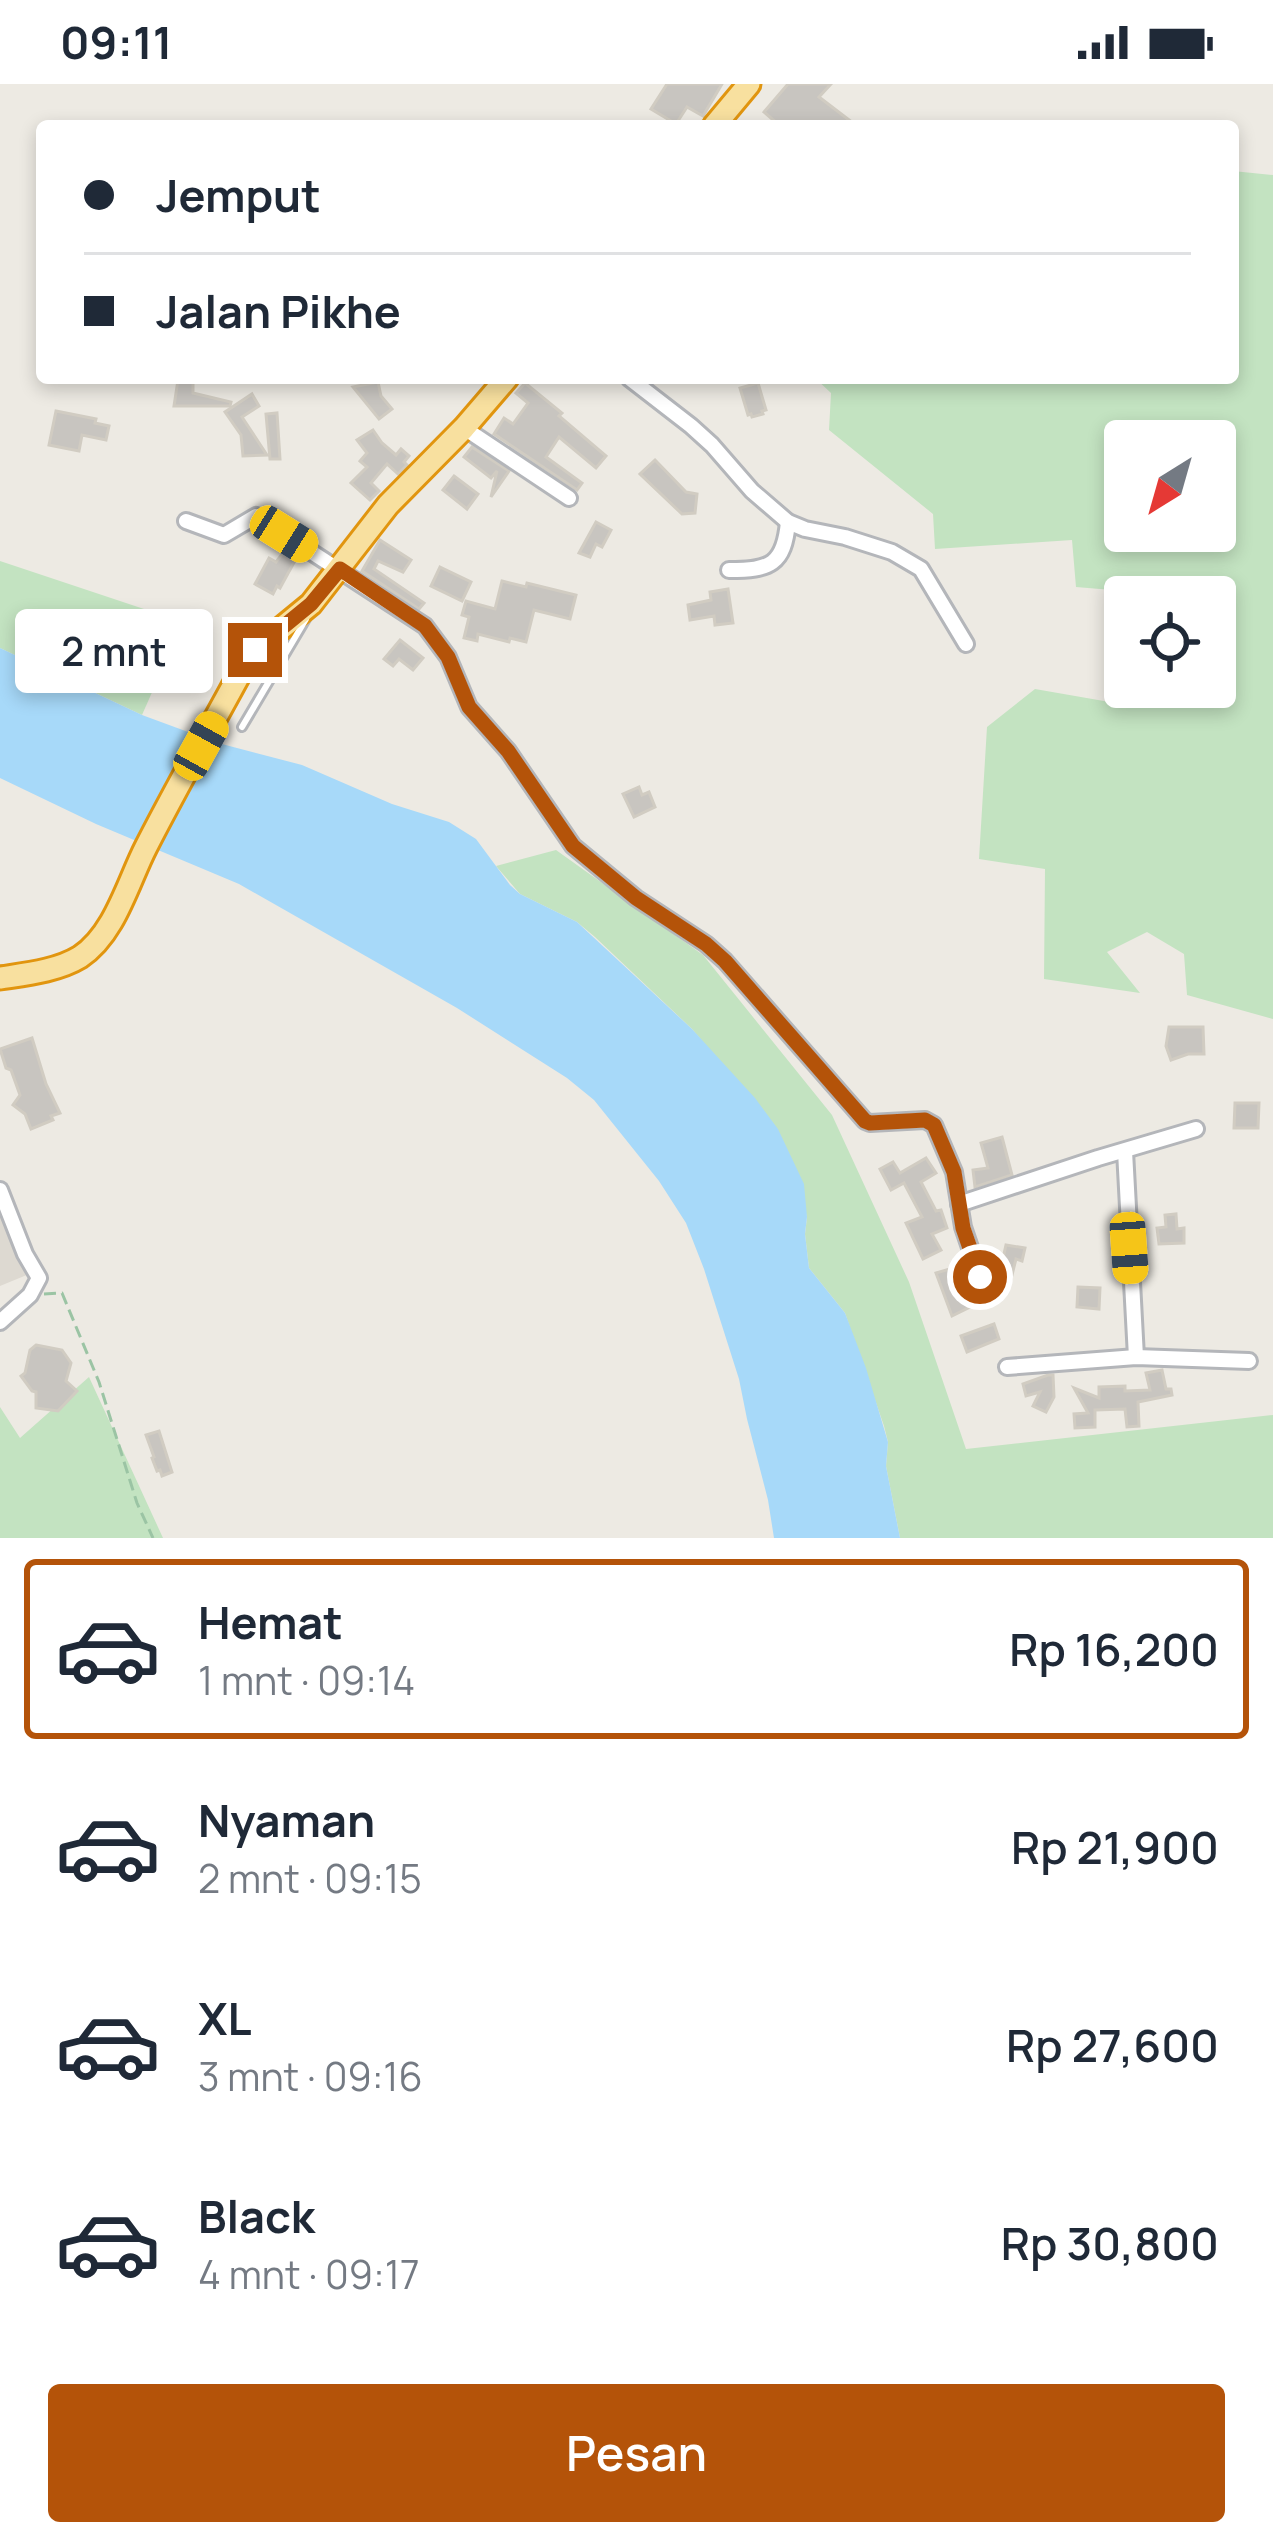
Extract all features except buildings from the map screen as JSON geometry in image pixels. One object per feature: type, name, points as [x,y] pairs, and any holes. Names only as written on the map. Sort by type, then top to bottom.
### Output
[{"type":"highway","points":[[719,120],[748,84]]},
{"type":"highway","points":[[0,978],[82,956],[106,928],[255,650],[311,604],[388,505],[503,384]]},
{"type":"street","points":[[637,384],[712,445],[752,491],[788,521],[892,552],[920,569],[966,644]]},
{"type":"street","points":[[464,428],[569,498]]},
{"type":"street","points":[[186,521],[224,536],[256,516],[425,626],[448,657],[469,707],[508,751],[573,846],[725,961],[865,1121],[925,1120],[934,1125],[954,1172],[963,1228],[980,1277]]},
{"type":"street","points":[[729,570],[771,565],[785,548],[788,521]]},
{"type":"street","points":[[959,1204],[1196,1129]]},
{"type":"street","points":[[1125,1151],[1136,1357]]},
{"type":"street","points":[[0,1190],[39,1278],[30,1295],[0,1322]]},
{"type":"street","points":[[1007,1367],[1136,1357],[1250,1361]]},
{"type":"lane","points":[[242,727],[311,604]]},
{"type":"path","points":[[30,1295],[62,1293],[100,1382],[153,1538]]},
{"type":"shaded area","points":[[0,1198],[34,1272],[0,1286]]},
{"type":"green space","points":[[1239,172],[1273,175],[1273,1019],[1187,995],[1184,954],[1147,932],[1107,952],[1140,993],[1044,979],[1045,869],[979,859],[987,727],[1035,689],[1104,701],[1104,708],[1236,708],[1236,576],[1104,576],[1104,589],[1076,587],[1072,540],[935,549],[933,514],[829,430],[831,393],[821,384],[1239,384]]},
{"type":"green space","points":[[0,561],[183,622],[142,715],[0,648]]},
{"type":"green space","points":[[556,850],[703,955],[832,1115],[909,1282],[966,1449],[1273,1415],[1273,1538],[900,1538],[886,1466],[884,1426],[845,1313],[809,1268],[807,1217],[777,1129],[692,1029],[595,937],[577,922],[520,894],[496,866]]},
{"type":"green space","points":[[89,1377],[163,1538],[0,1538],[0,1407],[20,1438]]},
{"type":"water","points":[[0,648],[142,715],[218,743],[302,765],[392,804],[449,822],[476,839],[520,894],[577,922],[692,1029],[778,1129],[804,1184],[809,1268],[845,1313],[866,1368],[888,1442],[886,1466],[900,1538],[774,1538],[739,1379],[686,1223],[594,1100],[457,1008],[239,884],[0,778]]},
{"type":"route","points":[[255,650],[311,604],[340,569],[425,626],[448,657],[469,707],[508,751],[573,846],[725,961],[865,1121],[925,1120],[934,1125],[954,1172],[963,1228],[980,1277]]}]
